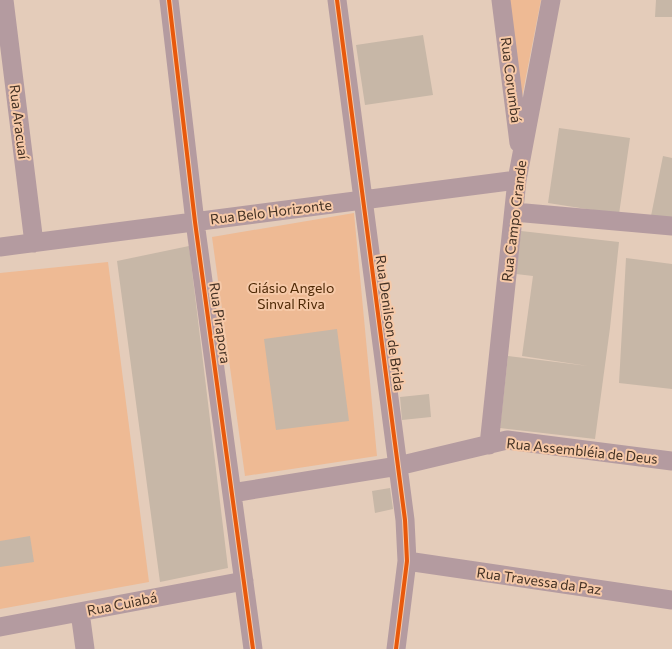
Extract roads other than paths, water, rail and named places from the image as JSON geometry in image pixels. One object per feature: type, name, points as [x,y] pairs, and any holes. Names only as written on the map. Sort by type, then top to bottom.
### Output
[{"type":"street","name":"Rua Aracuaí","points":[[4,0],[34,243]]},
{"type":"street","name":"Rua Pirapora","points":[[169,0],[195,222],[253,649]]},
{"type":"street","name":"Rua Denilson de Brida","points":[[337,0],[405,520],[407,561],[396,649]]},
{"type":"street","name":"Rua Corumbá","points":[[501,0],[521,160]]},
{"type":"street","name":"Rua Campo Grande","points":[[489,444],[518,180],[551,0]]},
{"type":"street","name":"Rua Belo Horizonte","points":[[0,247],[518,180]]},
{"type":"street","points":[[514,212],[672,226]]},
{"type":"street","name":"Rua Assembléia de Deus","points":[[232,493],[398,466],[507,440],[672,461]]},
{"type":"street","name":"Rua Travessa da Paz","points":[[407,561],[672,600]]},
{"type":"street","name":"Rua Cuiabá","points":[[0,627],[244,581]]},
{"type":"street","points":[[80,612],[85,649]]},
{"type":"park label","name":"Giásio Angelo Sinval Riva","points":[[291,296]]}]
